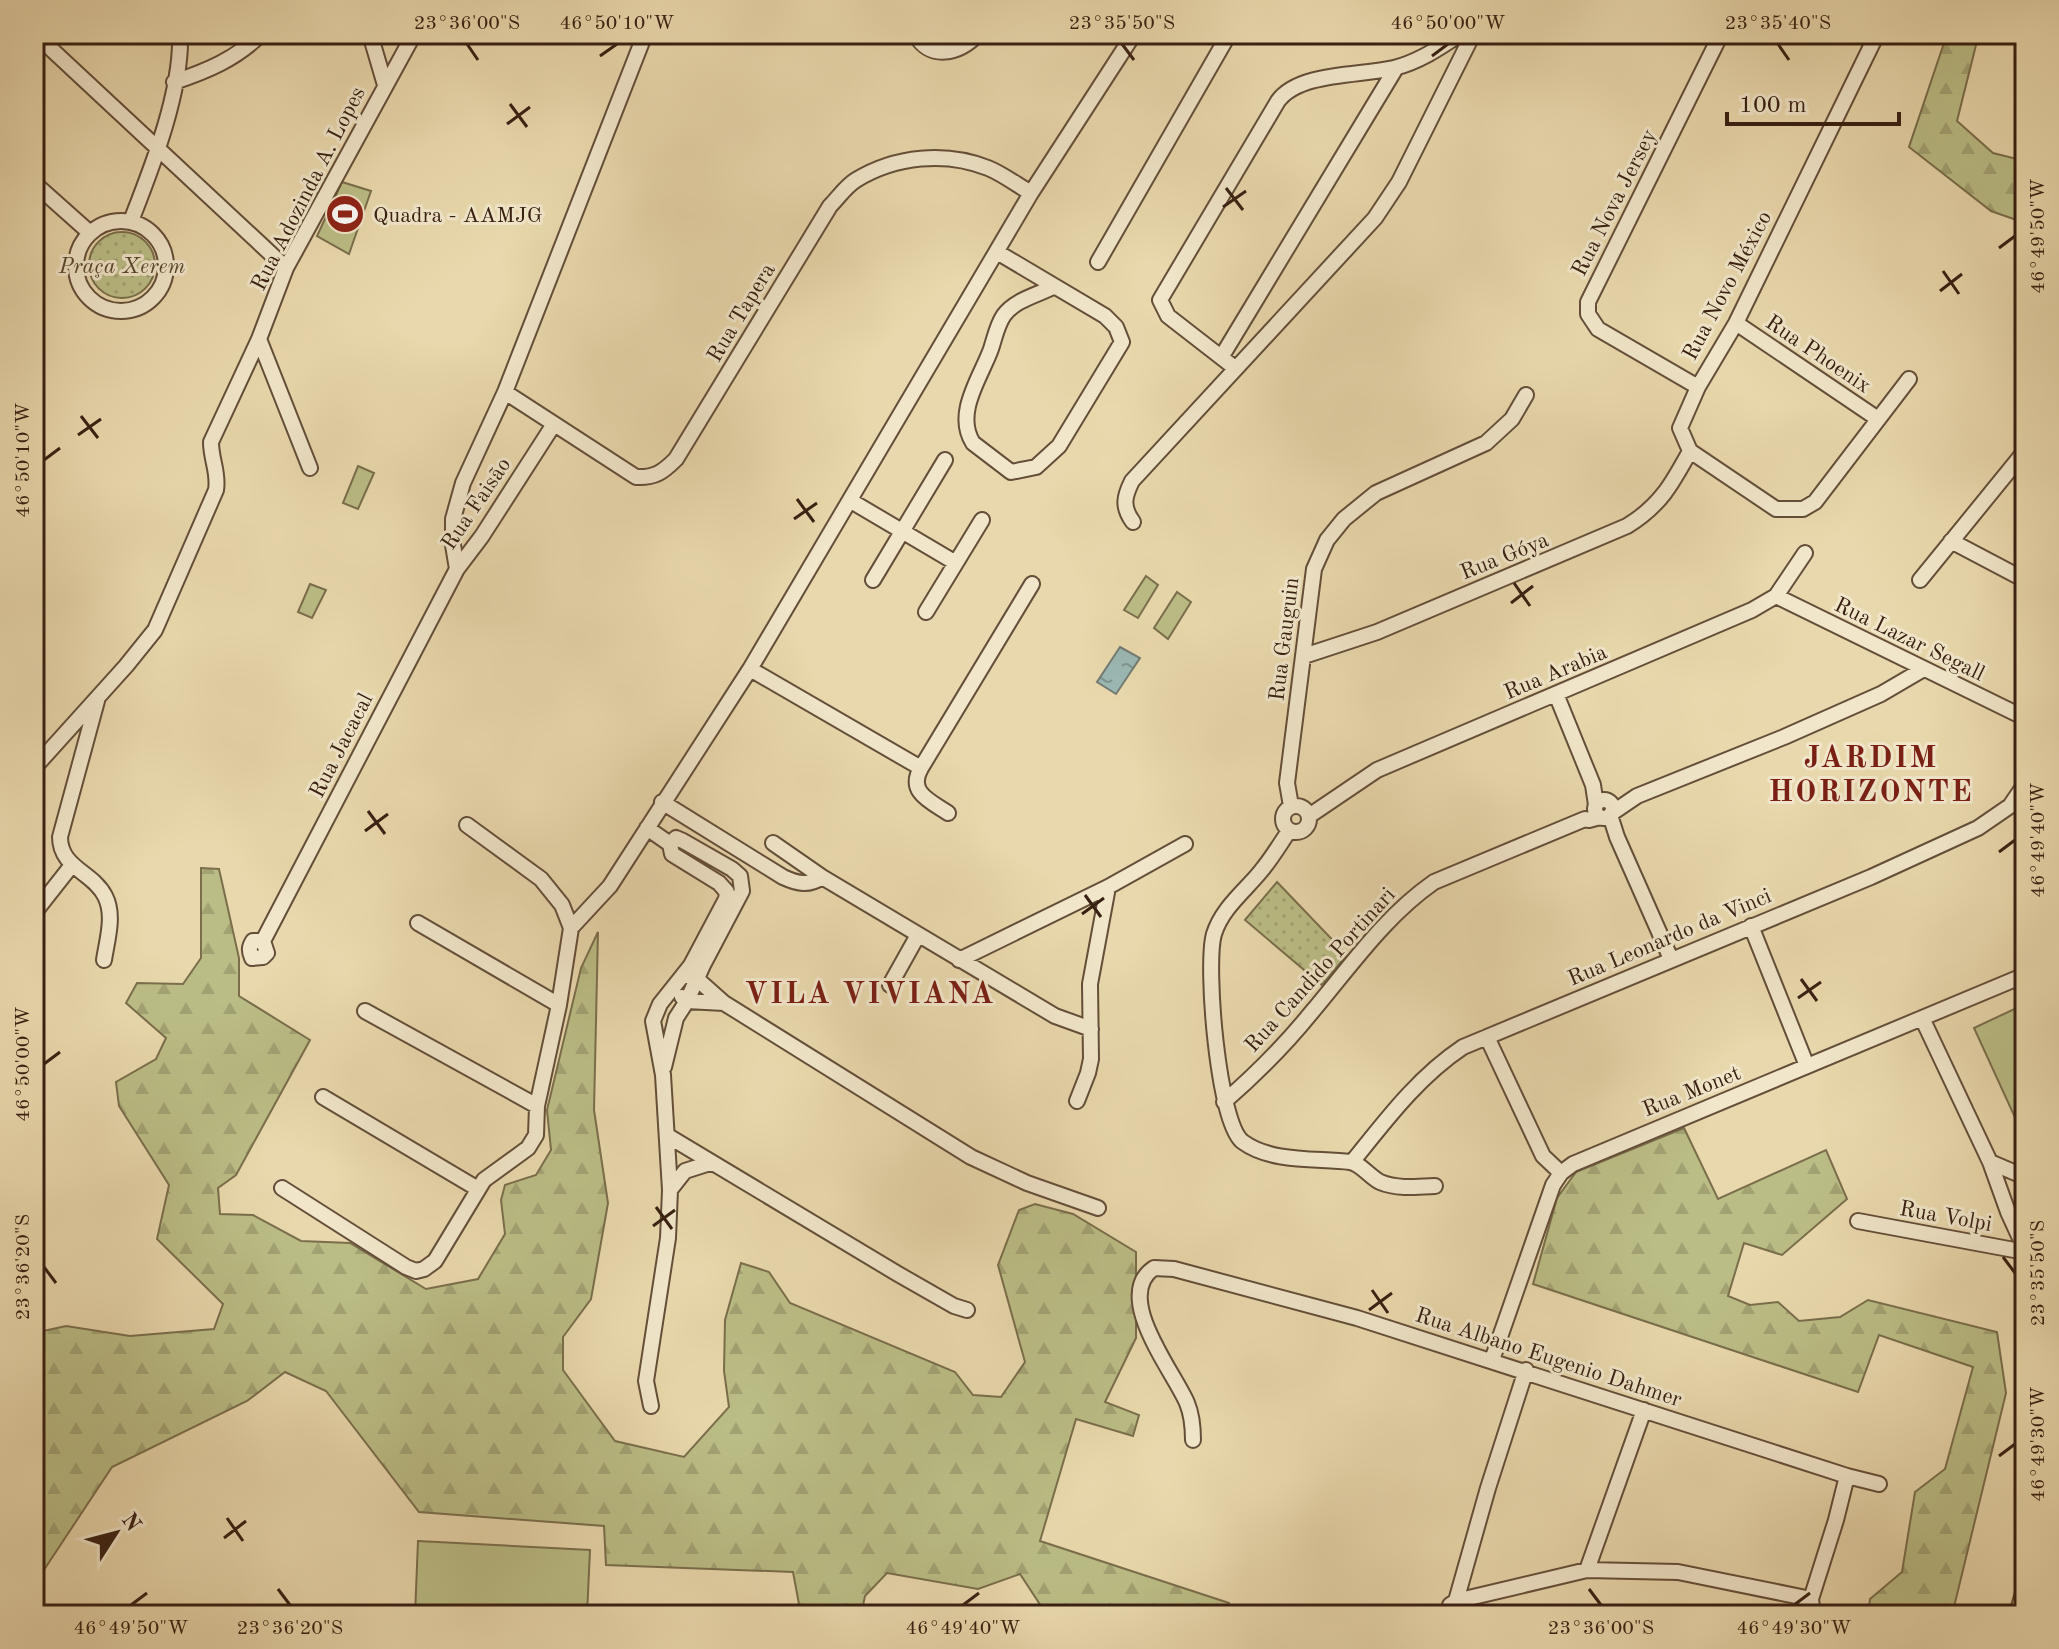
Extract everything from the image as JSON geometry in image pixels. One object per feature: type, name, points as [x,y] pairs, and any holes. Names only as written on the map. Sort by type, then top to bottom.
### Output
[{"type":"street","points":[[35,34],[286,268]]},
{"type":"street","points":[[131,221],[159,148],[174,82],[180,34]]},
{"type":"street","points":[[174,82],[220,64],[261,34]]},
{"type":"street","points":[[370,34],[385,85]]},
{"type":"street","name":"Rua Adozinda A. Lopes","points":[[34,768],[155,630],[216,490],[217,471],[211,454],[211,442],[259,339],[286,268],[414,34]]},
{"type":"street","name":"Rua Faisão","points":[[457,569],[453,545],[457,501],[505,392],[645,34]]},
{"type":"street","points":[[915,34],[927,49],[938,53],[966,45],[978,34]]},
{"type":"street","points":[[571,928],[610,886],[750,669],[1031,193],[1136,34]]},
{"type":"street","points":[[1098,262],[1229,34]]},
{"type":"street","points":[[1235,368],[1168,316],[1160,300],[1284,93],[1299,84],[1396,68],[1443,46],[1460,34]]},
{"type":"street","points":[[1133,522],[1124,504],[1132,481],[1362,233],[1388,200],[1473,34]]},
{"type":"street","name":"Rua Nova Jersey","points":[[1698,387],[1598,329],[1588,314],[1588,302],[1721,34]]},
{"type":"street","name":"Rua Novo México","points":[[1690,451],[1680,428],[1698,387],[1736,323],[1877,34]]},
{"type":"street","points":[[1222,356],[1396,68]]},
{"type":"street","name":"Rua Tapera","points":[[505,392],[636,477],[649,478],[662,473],[676,459],[830,206],[854,181],[912,159],[952,158],[989,168],[1031,193]]},
{"type":"street","points":[[34,183],[89,232]]},
{"type":"street","points":[[116,220],[131,221],[145,227],[164,250],[164,280],[158,293],[133,310],[103,308],[90,300],[81,288],[75,259],[80,244],[89,232],[116,220]]},
{"type":"street","points":[[997,252],[1105,316],[1116,327],[1122,342],[1059,446],[1036,467],[1011,472],[973,443],[969,436],[966,429],[973,389],[1005,314],[1016,304],[1053,287]]},
{"type":"street","name":"Rua Phoenix","points":[[1736,323],[1878,419]]},
{"type":"street","points":[[259,339],[310,468]]},
{"type":"street","points":[[1690,451],[1776,509],[1803,509],[1815,502],[1909,379]]},
{"type":"street","name":"Rua Gauguin","points":[[1291,806],[1287,783],[1314,569],[1327,540],[1344,519],[1376,493],[1486,443],[1512,419],[1526,395]]},
{"type":"street","name":"Rua Faisão","points":[[457,569],[482,536],[554,424]]},
{"type":"street","name":"Rua Góya","points":[[1304,656],[1377,632],[1627,526],[1647,514],[1661,498],[1690,451]]},
{"type":"street","points":[[1920,580],[2025,451]]},
{"type":"street","points":[[873,580],[945,460]]},
{"type":"street","points":[[851,501],[956,563]]},
{"type":"street","points":[[926,612],[982,520]]},
{"type":"street","points":[[1951,541],[2025,580]]},
{"type":"street","name":"Rua Arabia","points":[[1224,1102],[1211,994],[1214,935],[1231,904],[1262,870],[1289,831],[1304,829],[1309,823],[1309,816],[1377,770],[1720,626],[1776,596],[1805,553]]},
{"type":"street","name":"Rua Jacacal","points":[[263,941],[457,569]]},
{"type":"street","points":[[948,813],[920,795],[915,785],[916,777],[1032,584]]},
{"type":"street","name":"Rua Lazar Segall","points":[[1776,596],[2025,718]]},
{"type":"street","points":[[1894,685],[1899,658]]},
{"type":"street","points":[[750,669],[921,768]]},
{"type":"street","name":"Rua Candido Portinari","points":[[1224,1102],[1308,1017],[1383,925],[1405,903],[1434,882],[1784,737],[1881,694],[1922,670]]},
{"type":"street","points":[[1556,694],[1593,785],[1605,826],[1617,837],[1671,959]]},
{"type":"street","points":[[98,697],[77,785],[60,837],[60,849],[106,898],[110,921],[104,960]]},
{"type":"street","name":"Rua Leonardo da Vinci","points":[[1353,1161],[1427,1075],[1463,1047],[1871,877],[1978,828],[2010,806],[2025,784]]},
{"type":"street","points":[[662,802],[794,882],[813,883],[822,877]]},
{"type":"street","points":[[1289,831],[1282,818],[1291,806],[1302,807],[1309,816]]},
{"type":"street","points":[[282,1188],[416,1271],[430,1265],[440,1254],[478,1189],[495,1171],[531,1144],[536,1135],[537,1106],[559,1005],[571,928],[562,905],[541,879],[467,825]]},
{"type":"street","points":[[647,828],[670,844],[672,854],[719,883],[727,892],[691,977],[687,1001],[676,1018],[663,1075]]},
{"type":"street","points":[[651,1406],[646,1381],[668,1238],[670,1190],[663,1075],[653,1021],[660,1004],[691,977],[742,891],[742,880],[732,869],[676,838],[670,844]]},
{"type":"street","points":[[773,843],[822,877],[959,960],[1055,1016],[1091,1029]]},
{"type":"street","points":[[681,861],[689,844]]},
{"type":"street","points":[[959,960],[1108,887],[1185,844]]},
{"type":"street","points":[[35,912],[72,865]]},
{"type":"street","points":[[1077,1101],[1088,1073],[1090,984],[1108,887]]},
{"type":"street","points":[[418,923],[559,1005]]},
{"type":"street","points":[[1751,926],[1807,1066]]},
{"type":"street","points":[[890,985],[918,935]]},
{"type":"street","name":"Rua Monet","points":[[1561,1173],[1616,1144],[2025,975]]},
{"type":"street","points":[[691,977],[724,1003],[971,1157],[1027,1183],[1098,1208]]},
{"type":"street","points":[[674,989],[687,1001],[724,1003]]},
{"type":"street","points":[[365,1011],[537,1106]]},
{"type":"street","points":[[1922,1018],[1990,1162],[2025,1250]]},
{"type":"street","points":[[653,1021],[670,1037]]},
{"type":"street","points":[[1487,1037],[1543,1156],[1561,1173],[1553,1185],[1492,1360]]},
{"type":"street","points":[[323,1097],[478,1189]]},
{"type":"street","points":[[1224,1102],[1236,1136],[1257,1150],[1328,1162],[1353,1161],[1381,1182],[1416,1187],[1435,1186]]},
{"type":"street","points":[[668,1136],[898,1274],[967,1310]]},
{"type":"street","points":[[1990,1162],[2025,1177]]},
{"type":"street","points":[[670,1190],[685,1171],[710,1163]]},
{"type":"street","name":"Rua Volpi","points":[[1858,1221],[2025,1250]]},
{"type":"street","name":"Rua Albano Eugenio Dahmer","points":[[1193,1440],[1187,1402],[1158,1351],[1143,1315],[1139,1288],[1141,1280],[1154,1268],[1174,1269],[1357,1318],[1879,1484]]},
{"type":"street","points":[[1526,1370],[1452,1603],[1587,1570],[1678,1572],[1811,1599]]},
{"type":"street","points":[[1587,1570],[1644,1410]]},
{"type":"street","points":[[1813,1615],[1811,1599],[1847,1476]]},
{"type":"street","points":[[2017,1614],[2025,1586]]},
{"type":"green space","points":[[1947,34],[2025,34],[2025,49],[2014,38],[1978,37],[1957,121],[1993,153],[2025,161],[2025,223],[1991,211],[1909,147]]},
{"type":"green space","name":"Quadra - AAMJG","points":[[342,182],[371,191],[349,254],[317,236]]},
{"type":"green space","name":"Praça Xerem","points":[[122,232],[135,235],[145,242],[152,252],[155,265],[152,278],[145,288],[135,295],[122,298],[109,295],[99,288],[92,278],[89,265],[92,252],[99,242],[109,235]]},
{"type":"green space","points":[[358,466],[374,473],[358,509],[343,503]]},
{"type":"green space","points":[[1146,576],[1158,585],[1138,618],[1124,610]]},
{"type":"green space","points":[[310,584],[326,590],[312,618],[298,612]]},
{"type":"green space","points":[[1177,592],[1191,602],[1168,639],[1154,628]]},
{"type":"green space","points":[[201,868],[219,869],[239,958],[239,996],[310,1040],[236,1175],[218,1188],[220,1214],[253,1215],[301,1241],[350,1243],[426,1289],[478,1279],[505,1234],[501,1200],[505,1185],[536,1175],[551,1150],[547,1110],[581,968],[598,932],[594,1110],[608,1203],[591,1299],[563,1337],[563,1370],[615,1441],[684,1457],[729,1407],[724,1371],[725,1320],[741,1263],[769,1272],[790,1303],[955,1372],[973,1395],[1001,1397],[1025,1362],[998,1265],[1019,1210],[1035,1204],[1073,1214],[1136,1252],[1136,1338],[1105,1402],[1139,1415],[1133,1436],[1076,1419],[1040,1541],[1229,1603],[1227,1615],[1051,1615],[1043,1609],[1020,1574],[978,1589],[887,1573],[865,1596],[861,1615],[801,1615],[793,1572],[606,1565],[604,1526],[419,1512],[326,1391],[285,1372],[247,1401],[112,1467],[34,1585],[34,1333],[66,1326],[130,1336],[214,1329],[223,1304],[157,1239],[169,1185],[119,1106],[116,1082],[156,1059],[166,1038],[126,1003],[137,983],[183,984],[201,958]]},
{"type":"green space","points":[[1277,882],[1347,955],[1322,985],[1245,920]]},
{"type":"green space","points":[[2025,1004],[2025,1134],[2023,1135],[1974,1028]]},
{"type":"green space","points":[[1684,1128],[1718,1199],[1826,1150],[1847,1199],[1782,1255],[1744,1243],[1728,1296],[1750,1305],[1778,1302],[1799,1321],[1840,1317],[1868,1300],[1997,1332],[2006,1393],[1953,1611],[1966,1615],[1868,1615],[1870,1599],[1902,1572],[1915,1492],[1945,1469],[1973,1367],[1879,1335],[1858,1392],[1533,1284],[1557,1198],[1576,1172]]},
{"type":"green space","points":[[418,1541],[590,1550],[587,1615],[415,1615]]},
{"type":"water","points":[[1120,647],[1140,658],[1116,694],[1097,682]]},
{"type":"place","name":"Quadra - AAMJG","points":[[345,214]]},
{"type":"district","name":"JARDIM HORIZONTE","points":[[1871,774]]},
{"type":"district","name":"VILA VIVIANA","points":[[870,993]]}]
